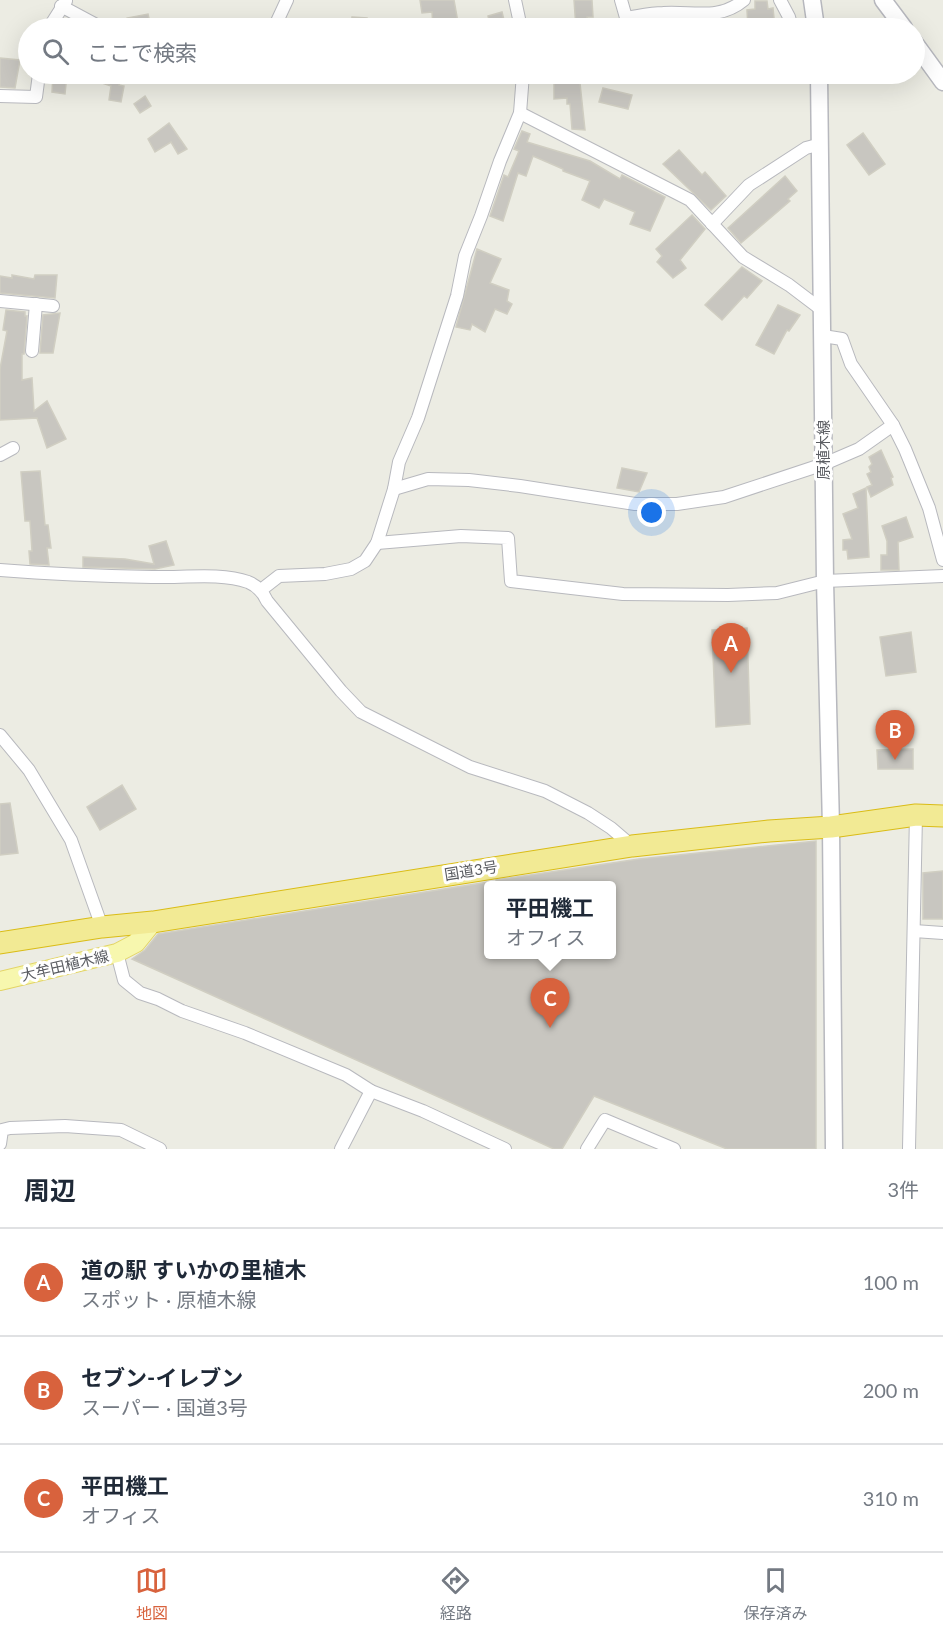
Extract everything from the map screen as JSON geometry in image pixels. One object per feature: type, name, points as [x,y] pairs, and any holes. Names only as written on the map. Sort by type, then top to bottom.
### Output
[{"type":"highway","name":"国道3号","points":[[0,943],[102,927],[153,922],[632,846],[769,831],[831,827],[916,815],[943,816]]},
{"type":"main road","points":[[812,0],[815,18]]},
{"type":"main road","points":[[883,0],[896,18]]},
{"type":"main road","points":[[925,56],[943,82]]},
{"type":"main road","name":"原植木線","points":[[819,84],[834,1149]]},
{"type":"main road","name":"大牟田植木線","points":[[0,981],[117,953],[136,943],[153,922]]},
{"type":"street","points":[[279,18],[287,0]]},
{"type":"street","points":[[515,0],[519,18]]},
{"type":"street","points":[[621,0],[626,18]]},
{"type":"street","points":[[646,18],[663,13],[717,14],[735,7],[744,0]]},
{"type":"street","points":[[780,0],[789,18]]},
{"type":"street","points":[[56,18],[64,3],[87,18]]},
{"type":"street","points":[[0,96],[36,98],[38,84]]},
{"type":"street","points":[[261,590],[279,576],[325,574],[351,569],[365,561],[377,543],[399,462],[417,418],[457,296],[465,256],[520,112],[522,84]]},
{"type":"street","points":[[520,112],[690,200],[743,257],[789,285],[822,310]]},
{"type":"street","points":[[712,224],[749,185],[806,148],[821,144]]},
{"type":"street","points":[[0,301],[53,306]]},
{"type":"street","points":[[32,351],[36,304]]},
{"type":"street","points":[[823,336],[842,339],[851,364],[893,425],[929,508],[943,560]]},
{"type":"street","points":[[393,489],[428,479],[469,480],[635,504],[676,504],[724,497],[824,464],[858,449],[893,425]]},
{"type":"street","points":[[0,455],[13,448]]},
{"type":"street","points":[[377,543],[461,536],[508,538],[511,580],[623,594],[777,593],[825,582],[943,576]]},
{"type":"street","points":[[0,570],[44,574],[232,578],[249,582],[261,590],[267,601],[360,712],[470,767],[546,791],[588,813],[611,828],[632,846]]},
{"type":"street","points":[[0,735],[29,770],[71,840],[102,927]]},
{"type":"street","points":[[909,1149],[916,815]]},
{"type":"street","points":[[914,932],[943,933]]},
{"type":"street","points":[[117,953],[124,980],[140,993],[346,1075],[371,1091],[423,1111],[505,1149]]},
{"type":"street","points":[[341,1149],[371,1091]]},
{"type":"street","points":[[587,1149],[605,1120],[675,1149]]},
{"type":"street","points":[[0,1144],[2,1130],[65,1126],[121,1130],[160,1149]]},
{"type":"building","points":[[420,0],[454,0],[457,18],[432,18],[432,12],[422,13]]},
{"type":"building","points":[[574,0],[592,0],[593,17],[575,18]]},
{"type":"building","points":[[755,1],[767,1],[768,9],[773,8],[774,18],[747,18],[747,10],[755,9]]},
{"type":"building","points":[[502,12],[504,18],[488,18],[488,16]]},
{"type":"building","points":[[148,14],[149,18],[127,18]]},
{"type":"building","points":[[0,58],[18,60],[15,88],[0,87]]},
{"type":"building","points":[[52,84],[66,84],[65,94],[52,92]]},
{"type":"building","points":[[105,84],[124,86],[121,102],[109,100],[111,86]]},
{"type":"building","points":[[554,84],[580,84],[585,130],[572,129],[570,104],[567,104],[567,98],[554,99]]},
{"type":"building","points":[[603,88],[632,95],[628,109],[599,102]]},
{"type":"building","points":[[145,96],[151,106],[140,113],[134,104]]},
{"type":"building","points":[[169,123],[187,149],[178,154],[171,142],[155,152],[148,139]]},
{"type":"building","points":[[522,131],[530,134],[527,142],[590,161],[620,179],[622,175],[665,197],[650,231],[630,224],[635,212],[604,199],[599,208],[582,200],[590,181],[533,156],[526,176],[518,173],[503,221],[490,216],[504,175],[508,177],[519,151],[514,149]]},
{"type":"building","points":[[863,133],[885,164],[869,175],[847,145]]},
{"type":"building","points":[[679,150],[702,175],[705,172],[726,196],[711,210],[663,164]]},
{"type":"building","points":[[785,176],[797,191],[788,199],[790,201],[741,243],[728,228]]},
{"type":"building","points":[[692,215],[705,229],[680,260],[686,268],[673,278],[657,262],[662,256],[656,249]]},
{"type":"building","points":[[477,249],[501,259],[490,283],[509,290],[507,301],[512,304],[507,314],[495,309],[485,332],[472,324],[470,330],[456,327]]},
{"type":"building","points":[[742,267],[762,281],[747,298],[744,296],[722,320],[705,305]]},
{"type":"building","points":[[12,275],[34,279],[35,275],[57,275],[55,298],[0,293],[0,276],[12,278]]},
{"type":"building","points":[[778,305],[800,315],[789,331],[787,330],[774,354],[756,345]]},
{"type":"building","points":[[6,310],[25,312],[27,316],[24,354],[22,354],[22,380],[32,378],[34,411],[47,401],[66,439],[47,448],[37,418],[0,420],[0,369],[7,331],[3,330]]},
{"type":"building","points":[[60,313],[53,353],[40,353],[43,315]]},
{"type":"building","points":[[881,450],[893,477],[891,478],[893,485],[871,497],[867,487],[872,485],[867,474],[871,472],[869,467],[872,464],[869,457]]},
{"type":"building","points":[[622,468],[647,473],[639,492],[617,488]]},
{"type":"building","points":[[40,471],[45,525],[48,525],[51,548],[47,548],[49,565],[30,564],[29,551],[32,551],[30,521],[25,521],[21,472]]},
{"type":"building","points":[[866,488],[869,557],[848,559],[847,550],[843,550],[843,540],[852,539],[843,514],[858,508],[853,494]]},
{"type":"building","points":[[906,517],[913,537],[898,542],[899,570],[881,570],[881,555],[887,555],[887,541],[882,526]]},
{"type":"building","points":[[166,541],[174,565],[155,569],[83,567],[83,557],[125,559],[154,564],[149,546]]},
{"type":"building","points":[[747,628],[750,724],[716,727],[712,630]]},
{"type":"building","points":[[911,632],[916,672],[886,676],[880,637]]},
{"type":"building","points":[[913,749],[913,769],[878,769],[877,750]]},
{"type":"building","points":[[122,785],[136,809],[100,830],[87,807]]},
{"type":"building","points":[[10,803],[18,853],[0,855],[0,804]]},
{"type":"building","points":[[816,841],[816,1149],[727,1149],[594,1096],[562,1149],[554,1149],[132,959],[145,950],[158,934],[484,883],[484,959],[616,959],[616,881],[496,880],[639,859]]},
{"type":"building","points":[[943,871],[943,919],[923,919],[923,873]]},
{"type":"place","name":"道の駅 すいかの里植木","points":[[731,673]]},
{"type":"place","name":"セブン-イレブン","points":[[895,760]]},
{"type":"place","name":"平田機工","points":[[550,1028]]}]
